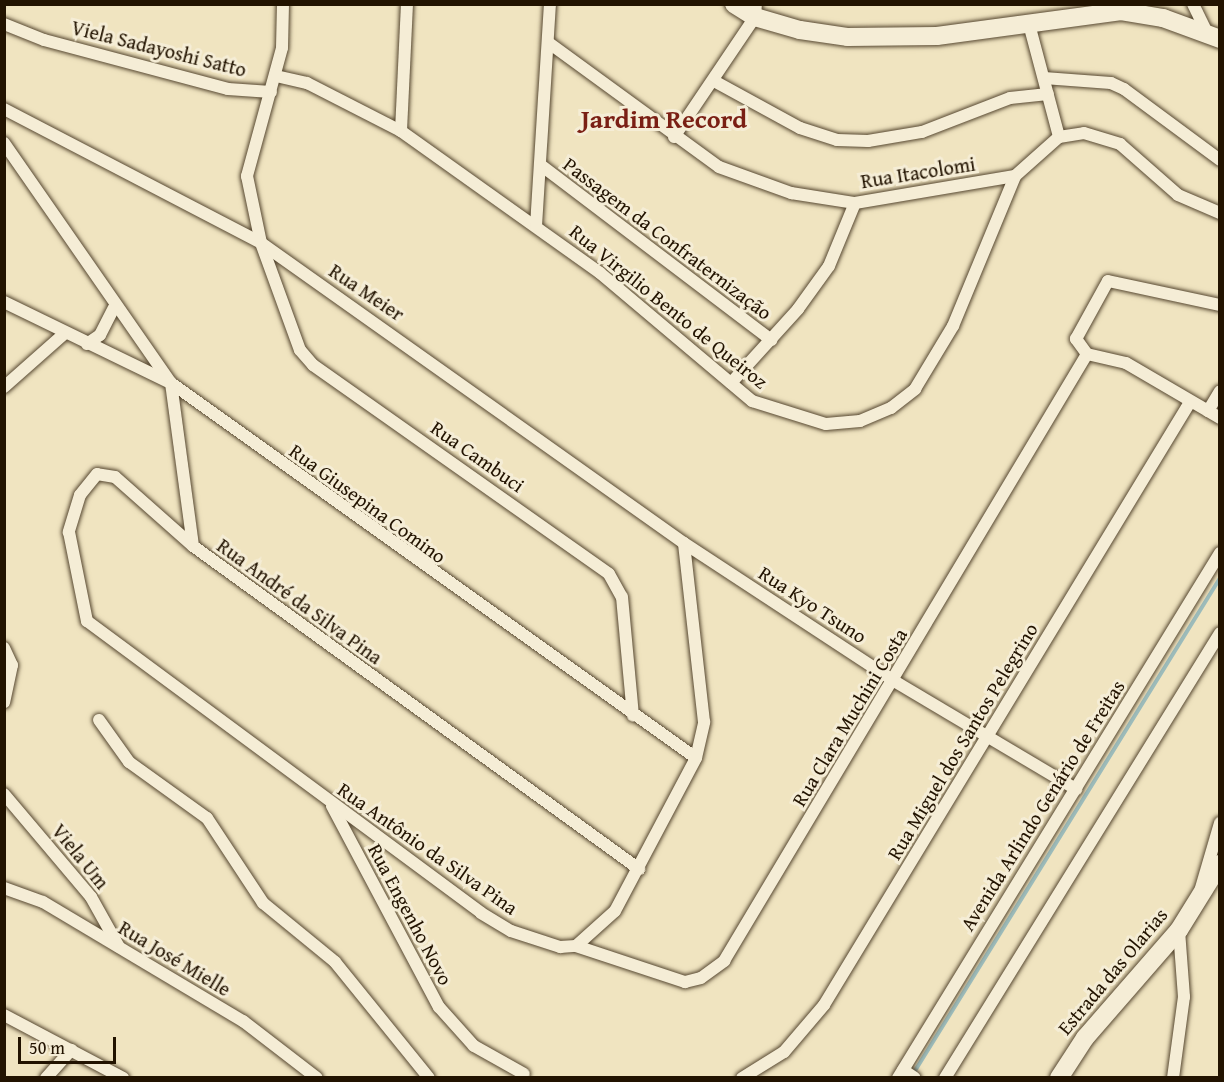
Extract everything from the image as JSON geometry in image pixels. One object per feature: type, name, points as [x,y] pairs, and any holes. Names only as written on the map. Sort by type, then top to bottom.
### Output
[{"type":"main road","points":[[734,4],[822,34],[892,38],[1029,24],[1121,11],[1213,36]]},
{"type":"main road","name":"Estrada das Olarias","points":[[1059,1077],[1085,1038],[1179,930],[1220,864]]},
{"type":"street","name":"Rua Cambuci","points":[[283,4],[276,76],[247,176],[261,243],[300,350],[313,365],[609,574],[622,597],[633,715]]},
{"type":"street","points":[[401,131],[407,4]]},
{"type":"street","points":[[536,226],[542,166],[550,4]]},
{"type":"street","points":[[1193,4],[1213,36]]},
{"type":"street","points":[[674,136],[714,81],[756,11]]},
{"type":"street","name":"Viela Sadayoshi Satto","points":[[4,24],[44,40],[228,89],[271,92]]},
{"type":"street","points":[[1029,24],[1059,137],[1084,133],[1120,144],[1178,195],[1220,213]]},
{"type":"street","name":"Rua Itacolomi","points":[[549,43],[674,136],[742,177],[855,203],[1015,176]]},
{"type":"street","name":"Rua Virgilio Bento de Queiroz","points":[[276,76],[308,83],[401,131],[536,226],[752,401],[826,423],[860,421],[904,399],[934,363],[953,326],[1015,176],[1059,137]]},
{"type":"street","points":[[1044,78],[1111,83],[1125,89],[1220,160]]},
{"type":"street","points":[[714,81],[800,128],[837,140],[868,141],[922,132],[1002,100],[1048,94]]},
{"type":"street","name":"Rua Meier","points":[[4,109],[261,243],[684,543]]},
{"type":"street","name":"Rua André da Silva Pina","points":[[4,143],[114,308],[171,383],[193,546],[639,869]]},
{"type":"street","name":"Passagem da Confraternização","points":[[542,166],[771,340]]},
{"type":"street","points":[[731,383],[771,340],[829,266],[855,203]]},
{"type":"street","points":[[1220,305],[1108,281],[1077,339],[1087,354],[1126,363],[1220,418]]},
{"type":"street","name":"Rua Giusepina Comino","points":[[4,302],[64,334],[171,383],[696,758]]},
{"type":"street","points":[[87,344],[100,335],[114,308]]},
{"type":"street","points":[[4,387],[64,334]]},
{"type":"street","name":"Rua Clara Muchini Costa","points":[[576,946],[685,982],[714,971],[894,681],[1087,354]]},
{"type":"street","points":[[1208,411],[1220,391]]},
{"type":"street","name":"Rua Miguel dos Santos Pelegrino","points":[[742,1077],[784,1052],[814,1019],[1190,402]]},
{"type":"street","name":"Rua Antônio da Silva Pina","points":[[193,546],[120,481],[97,474],[80,495],[69,532],[87,621],[331,805],[511,931],[576,946]]},
{"type":"street","points":[[576,946],[600,930],[639,869],[696,758],[704,722],[684,543]]},
{"type":"street","name":"Rua Kyo Tsuno","points":[[684,543],[894,681],[1076,789]]},
{"type":"street","name":"Avenida Arlindo Genário de Freitas","points":[[906,1075],[1220,553]]},
{"type":"street","points":[[945,1077],[1220,633]]},
{"type":"street","points":[[4,648],[12,665],[4,702]]},
{"type":"street","points":[[99,720],[129,762],[207,818],[263,903],[335,962],[429,1077]]},
{"type":"street","name":"Viela Um","points":[[4,794],[91,897],[119,948]]},
{"type":"street","name":"Rua Engenho Novo","points":[[331,805],[439,1007],[474,1046],[524,1074]]},
{"type":"street","points":[[1200,895],[1220,823]]},
{"type":"street","name":"Rua José Mielle","points":[[4,888],[43,902],[243,1021],[317,1077]]},
{"type":"street","points":[[1173,1077],[1184,997],[1179,930]]},
{"type":"street","points":[[4,1015],[123,1077]]},
{"type":"street","points":[[46,1077],[71,1050]]},
{"type":"waterway","points":[[913,1074],[1220,578]]},
{"type":"district","name":"Jardim Record","points":[[664,119]]}]
